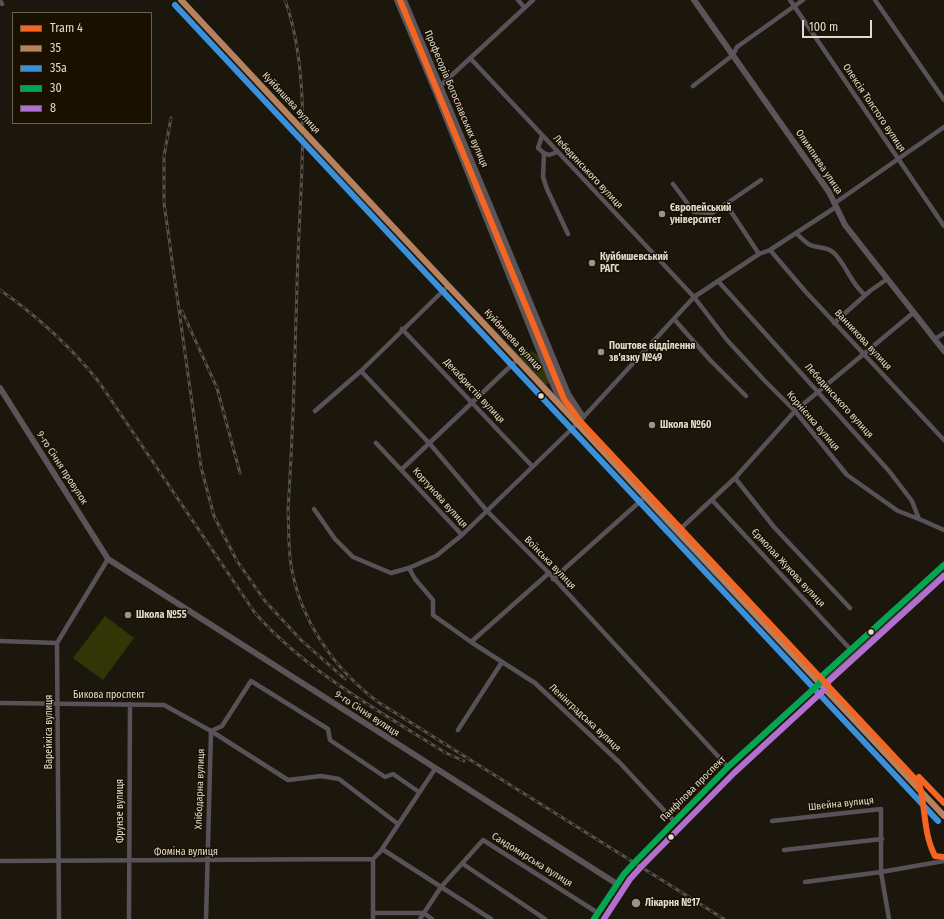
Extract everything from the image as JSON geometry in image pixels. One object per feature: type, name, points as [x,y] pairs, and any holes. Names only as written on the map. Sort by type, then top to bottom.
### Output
[{"type":"street","name":"Куйбишева вулиця","points":[[181,0],[518,359],[676,532],[822,684],[944,816]]},
{"type":"street","name":"Професорів Богославських вулиця","points":[[397,0],[486,196],[568,394],[583,416]]},
{"type":"street","name":"Професорів Богославських вулиця","points":[[404,0],[481,206],[552,380],[568,415]]},
{"type":"street","points":[[518,0],[524,7]]},
{"type":"street","points":[[438,88],[533,0]]},
{"type":"street","name":"Олимпиева улица","points":[[694,0],[829,192],[845,224],[944,351]]},
{"type":"street","name":"Олексія Толстого вулиця","points":[[790,0],[944,226]]},
{"type":"street","points":[[693,86],[733,55],[737,47],[803,0]]},
{"type":"street","points":[[875,0],[944,100]]},
{"type":"street","name":"Лебединського вулиця","points":[[471,59],[694,297]]},
{"type":"street","points":[[462,535],[576,424],[694,297],[758,254],[770,250],[796,233],[944,127]]},
{"type":"street","points":[[542,136],[538,148],[549,155],[557,152]]},
{"type":"street","points":[[544,153],[543,177],[568,234]]},
{"type":"street","points":[[673,184],[694,212],[712,213],[760,180]]},
{"type":"street","points":[[481,206],[486,196]]},
{"type":"street","points":[[726,204],[758,254]]},
{"type":"street","points":[[796,233],[810,245],[826,248],[833,252],[849,273],[852,282],[865,295]]},
{"type":"street","name":"Ванникова вулиця","points":[[770,250],[834,323],[944,440]]},
{"type":"street","points":[[834,323],[865,295],[887,279]]},
{"type":"street","name":"Лебединського вулиця","points":[[718,281],[890,471],[912,501],[919,519]]},
{"type":"street","points":[[315,411],[361,371],[402,329],[448,286]]},
{"type":"street","name":"Корнієнка вулиця","points":[[694,297],[727,340],[795,411],[848,475],[898,511],[919,519]]},
{"type":"street","points":[[676,532],[735,478],[795,411],[913,313]]},
{"type":"street","points":[[674,319],[710,360],[746,396]]},
{"type":"street","name":"Декабристів вулиця","points":[[402,329],[532,466]]},
{"type":"street","points":[[935,339],[944,333]]},
{"type":"street","points":[[402,469],[518,359]]},
{"type":"street","name":"Воїнська вулиця","points":[[361,371],[430,444],[487,511],[554,579],[728,767]]},
{"type":"street","name":"9-го Січня провулок","points":[[0,388],[108,559]]},
{"type":"street","name":"Кортунова вулиця","points":[[314,509],[335,539],[353,557],[391,573],[409,568],[436,556],[462,535],[402,469],[376,443]]},
{"type":"street","name":"Єрмолая Жукова вулиця","points":[[735,478],[774,527],[850,608]]},
{"type":"street","points":[[554,579],[645,497]]},
{"type":"street","name":"Єрмолая Жукова вулиця","points":[[712,500],[851,650]]},
{"type":"street","points":[[919,519],[944,530]]},
{"type":"street","points":[[0,641],[57,643],[108,559]]},
{"type":"street","name":"9-го Січня вулиця","points":[[108,559],[434,769],[617,884]]},
{"type":"street","points":[[822,684],[820,679],[944,564]]},
{"type":"street","name":"Ленінградська вулиця","points":[[409,568],[415,579],[433,600],[433,615],[471,642],[535,683],[620,763],[674,821]]},
{"type":"street","points":[[471,642],[549,574]]},
{"type":"street","name":"Панфілова проспект","points":[[594,919],[624,874],[728,767],[944,575]]},
{"type":"street","name":"Варейкіса вулиця","points":[[57,643],[59,919]]},
{"type":"street","points":[[458,730],[502,662]]},
{"type":"street","points":[[211,731],[222,726],[251,681],[328,729],[330,740],[385,777],[392,774],[419,792]]},
{"type":"street","name":"Бикова проспект","points":[[0,704],[164,705],[211,731],[288,780],[321,776],[339,779],[398,824]]},
{"type":"street","name":"Фрунзе вулиця","points":[[129,919],[130,704]]},
{"type":"street","name":"Хлібодарна вулиця","points":[[206,919],[211,731]]},
{"type":"street","points":[[432,919],[424,914],[372,916],[373,859],[382,849],[434,769]]},
{"type":"street","name":"Швейна вулиця","points":[[772,821],[881,809],[882,872],[889,919]]},
{"type":"street","points":[[784,850],[882,839]]},
{"type":"street","name":"Сандомирська вулиця","points":[[420,919],[441,887],[483,840],[598,913]]},
{"type":"street","points":[[382,849],[491,919]]},
{"type":"street","name":"Фоміна вулиця","points":[[0,861],[373,859]]},
{"type":"street","points":[[805,882],[882,872],[944,861]]},
{"type":"street","points":[[463,864],[545,919]]},
{"type":"green space","points":[[531,351],[538,355],[550,382],[545,385],[521,357]]},
{"type":"green space","points":[[105,616],[134,638],[103,680],[73,658]]},
{"type":"railway","points":[[285,0],[293,29],[299,60],[303,126],[293,414],[288,509],[289,544],[291,565],[296,585],[302,605],[311,624],[321,642],[334,659],[362,689],[378,702],[724,919]]},
{"type":"railway","points":[[171,118],[164,156],[164,203],[201,467],[214,516],[237,561],[265,601],[301,640],[345,679]]},
{"type":"railway","points":[[0,290],[27,310],[65,344],[99,382],[255,613],[275,634],[297,654],[370,706],[446,753],[464,761]]},
{"type":"railway","points":[[182,311],[217,388],[240,473]]},
{"type":"tram line","name":"4","points":[[400,0],[564,399],[580,421],[919,783],[928,838],[931,847],[935,856],[944,857]]},
{"type":"tram line","name":"4","points":[[919,777],[944,803]]},
{"type":"transit line","name":"35","points":[[181,0],[944,816]]},
{"type":"transit line","name":"35а","points":[[175,5],[938,821]]},
{"type":"transit line","name":"30","points":[[819,684],[822,676],[944,565]]},
{"type":"transit line","name":"8","points":[[604,919],[630,879],[734,773],[824,690],[829,681],[944,576]]},
{"type":"transit line","name":"30","points":[[594,919],[624,874],[634,863],[728,767],[819,684]]},
{"type":"place","name":"Європейський університет","points":[[662,214]]},
{"type":"place","name":"Куйбишевський РАГС","points":[[592,263]]},
{"type":"place","name":"Поштове відділення зв'язку №49","points":[[601,352]]},
{"type":"place","name":"Школа №60","points":[[652,425]]},
{"type":"place","name":"Школа №55","points":[[128,615]]},
{"type":"place","name":"Лікарня №17","points":[[636,903]]}]
